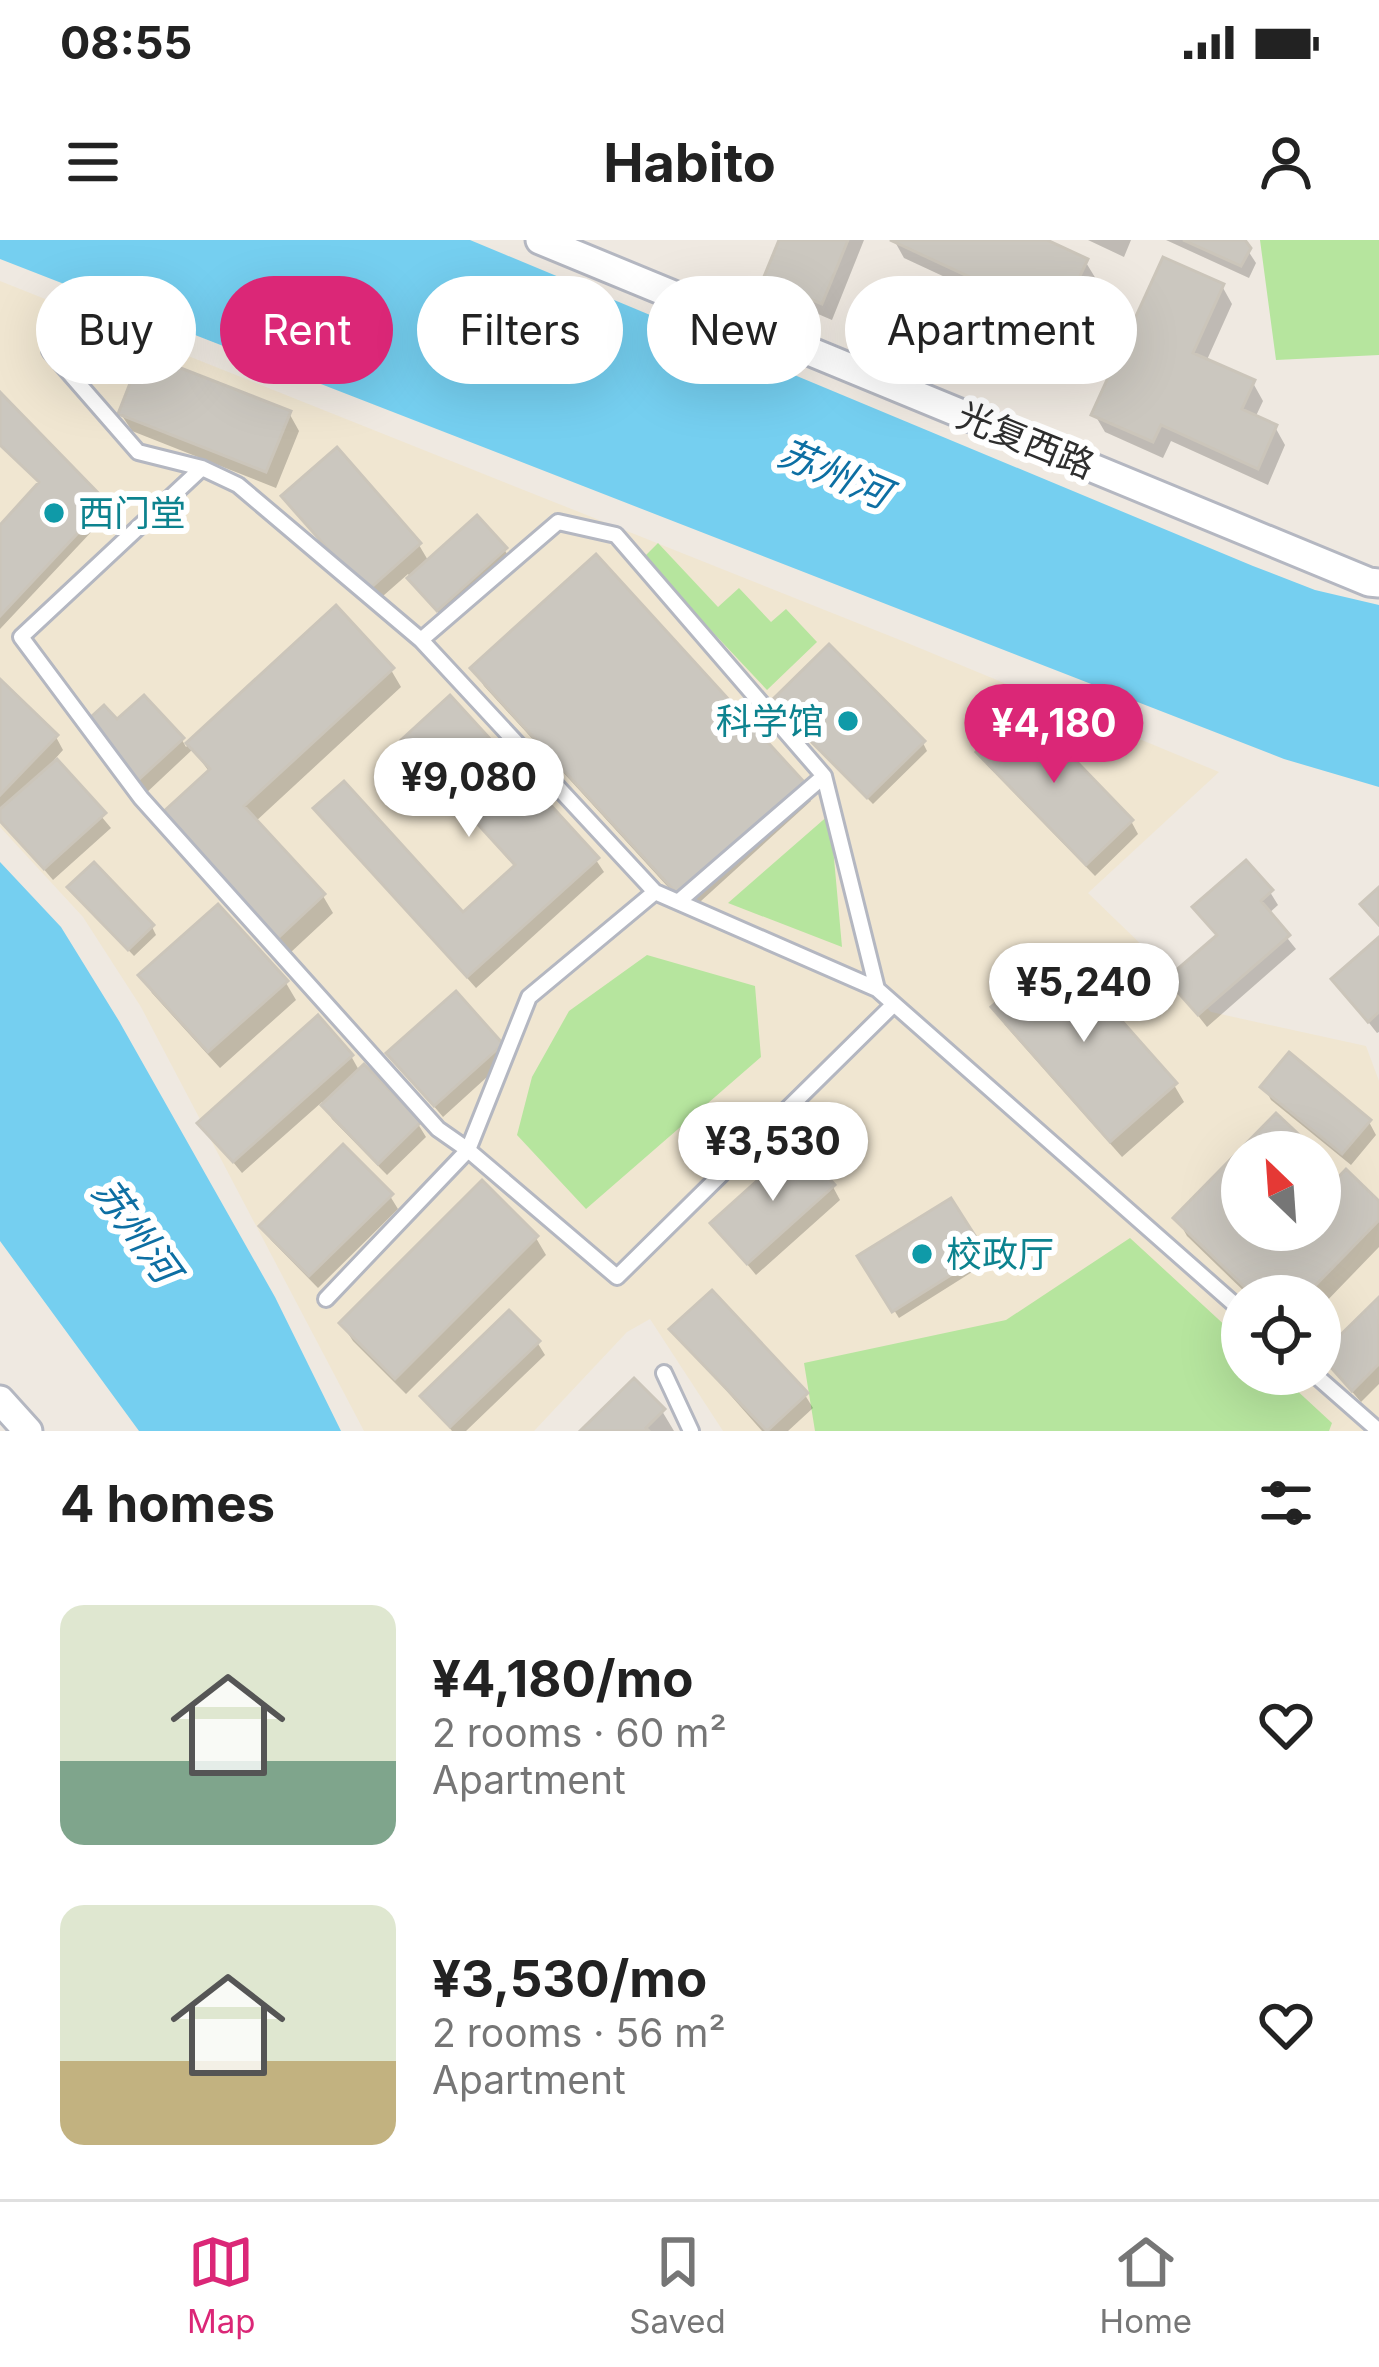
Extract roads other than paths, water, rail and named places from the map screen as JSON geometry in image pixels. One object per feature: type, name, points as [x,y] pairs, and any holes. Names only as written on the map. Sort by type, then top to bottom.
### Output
[{"type":"street","name":"光复西路","points":[[540,240],[1379,583]]},
{"type":"street","points":[[0,1400],[28,1431]]},
{"type":"lane","points":[[79,384],[138,452],[202,468],[238,485],[421,640],[656,892],[877,989],[1221,1292]]},
{"type":"lane","points":[[202,468],[21,638],[141,798],[438,1129],[617,1277],[894,1004]]},
{"type":"lane","points":[[421,640],[558,522],[616,535],[824,776],[877,989]]},
{"type":"lane","points":[[678,902],[824,776]]},
{"type":"lane","points":[[326,1299],[468,1150],[529,997],[656,892]]},
{"type":"lane","points":[[664,1373],[691,1431]]},
{"type":"lane","points":[[1338,1395],[1379,1431]]},
{"type":"water","name":"苏州河","points":[[0,240],[470,240],[556,276],[417,276],[417,384],[623,384],[623,304],[647,314],[647,384],[816,384],[1253,566],[1315,590],[1379,605],[1379,787],[1284,759],[321,384],[393,384],[393,276],[220,276],[220,345],[196,335],[196,276],[44,276],[0,259]]},
{"type":"water","name":"苏州河","points":[[0,862],[61,927],[119,1021],[275,1297],[341,1431],[139,1431],[0,1241]]},
{"type":"place","name":"西门堂","points":[[54,513]]},
{"type":"place","name":"科学馆","points":[[848,721]]},
{"type":"place","name":"校政厅","points":[[922,1254]]}]
